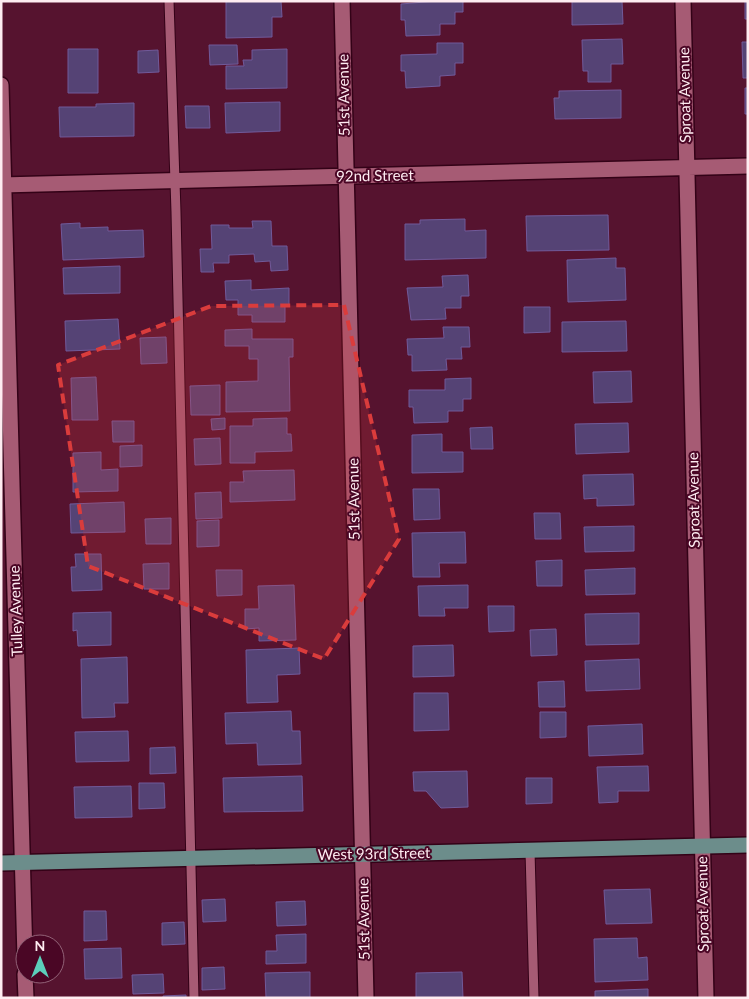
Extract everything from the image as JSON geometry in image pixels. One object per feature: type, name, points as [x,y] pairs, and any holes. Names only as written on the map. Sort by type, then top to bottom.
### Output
[{"type":"main road","name":"West 93rd Street","points":[[1,863],[748,845]]},
{"type":"street","name":"51st Avenue","points":[[342,1],[366,998]]},
{"type":"street","name":"Sproat Avenue","points":[[683,1],[706,998]]},
{"type":"street","name":"Tulley Avenue","points":[[1,85],[24,934]]},
{"type":"street","name":"92nd Street","points":[[3,185],[748,166]]},
{"type":"street","points":[[25,984],[26,998]]},
{"type":"lane","points":[[169,1],[194,998]]},
{"type":"lane","points":[[530,850],[534,998]]},
{"type":"highlighted area","points":[[344,305],[399,539],[324,659],[88,566],[58,365],[211,306]]},
{"type":"building","points":[[226,1],[281,1],[282,17],[272,17],[272,37],[226,38]]},
{"type":"building","points":[[463,1],[463,12],[455,12],[455,24],[440,24],[440,35],[406,36],[405,20],[401,20],[401,4]]},
{"type":"building","points":[[572,1],[622,1],[623,24],[572,25]]},
{"type":"building","points":[[745,1],[748,1],[748,19],[745,19]]},
{"type":"building","points":[[622,39],[623,64],[611,64],[611,82],[588,82],[588,71],[583,71],[582,40]]},
{"type":"building","points":[[742,42],[748,42],[748,78],[743,78]]},
{"type":"building","points":[[437,43],[463,43],[463,63],[455,63],[455,75],[440,76],[440,86],[406,88],[405,71],[401,71],[401,55],[437,54]]},
{"type":"building","points":[[209,45],[237,45],[238,64],[210,65]]},
{"type":"building","points":[[68,49],[98,49],[98,93],[68,93]]},
{"type":"building","points":[[287,49],[287,88],[226,89],[226,66],[244,66],[243,60],[252,60],[252,50]]},
{"type":"building","points":[[158,50],[159,72],[138,73],[138,51]]},
{"type":"building","points":[[745,88],[748,88],[748,114],[745,114]]},
{"type":"building","points":[[621,90],[621,118],[555,119],[554,98],[559,98],[559,91]]},
{"type":"building","points":[[280,102],[280,131],[226,133],[225,103]]},
{"type":"building","points":[[134,103],[134,136],[60,137],[59,107],[96,107],[96,104]]},
{"type":"building","points":[[185,106],[209,106],[210,128],[186,128]]},
{"type":"building","points":[[608,215],[609,250],[527,251],[526,216]]},
{"type":"building","points":[[465,219],[465,231],[486,230],[486,258],[405,260],[405,224],[420,224],[420,220]]},
{"type":"building","points":[[252,221],[271,221],[272,246],[287,246],[288,270],[271,271],[270,261],[255,262],[254,254],[229,255],[229,263],[213,263],[214,272],[201,272],[200,249],[212,249],[211,225],[229,225],[229,228],[253,228]]},
{"type":"building","points":[[80,223],[80,228],[108,227],[108,231],[143,230],[144,257],[63,260],[61,224]]},
{"type":"building","points":[[616,258],[616,268],[625,268],[626,300],[568,302],[567,260]]},
{"type":"building","points":[[120,266],[120,293],[64,294],[63,268]]},
{"type":"building","points":[[468,275],[469,296],[461,296],[461,308],[445,308],[446,319],[411,320],[407,288],[443,287],[442,276]]},
{"type":"building","points":[[251,280],[251,290],[289,288],[289,306],[285,306],[285,322],[252,322],[252,315],[238,315],[238,300],[226,300],[225,281]]},
{"type":"building","points":[[524,307],[550,307],[550,332],[524,333]]},
{"type":"building","points":[[118,319],[120,349],[66,351],[65,321]]},
{"type":"building","points":[[626,321],[627,351],[562,352],[562,322]]},
{"type":"building","points":[[443,327],[469,327],[470,347],[461,347],[462,359],[446,359],[447,370],[412,371],[412,355],[408,355],[407,339],[444,338]]},
{"type":"building","points":[[252,329],[252,339],[293,339],[293,357],[289,357],[290,411],[226,412],[226,382],[258,381],[258,359],[249,359],[249,346],[225,346],[225,330]]},
{"type":"building","points":[[166,337],[167,363],[141,364],[140,338]]},
{"type":"building","points":[[631,371],[632,402],[594,403],[593,372]]},
{"type":"building","points":[[96,377],[98,420],[72,420],[71,378]]},
{"type":"building","points":[[471,378],[471,399],[463,399],[463,411],[448,411],[448,422],[414,423],[413,407],[409,407],[409,390],[445,390],[445,379]]},
{"type":"building","points":[[220,385],[220,415],[191,415],[190,386]]},
{"type":"building","points":[[225,418],[225,429],[212,430],[211,419]]},
{"type":"building","points":[[287,418],[287,434],[291,434],[292,451],[255,452],[255,463],[230,463],[230,426],[253,426],[253,419]]},
{"type":"building","points":[[112,421],[134,421],[134,442],[113,442]]},
{"type":"building","points":[[628,423],[629,452],[576,454],[575,424]]},
{"type":"building","points":[[492,427],[493,449],[471,449],[470,428]]},
{"type":"building","points":[[442,434],[442,452],[463,452],[463,472],[412,473],[412,435]]},
{"type":"building","points":[[220,438],[221,464],[195,465],[194,439]]},
{"type":"building","points":[[142,445],[142,466],[120,467],[120,446]]},
{"type":"building","points":[[101,452],[101,470],[118,469],[118,491],[73,492],[73,453]]},
{"type":"building","points":[[294,470],[295,500],[230,502],[230,482],[244,482],[243,471]]},
{"type":"building","points":[[633,474],[634,505],[597,506],[597,498],[584,499],[583,475]]},
{"type":"building","points":[[413,489],[439,489],[440,519],[414,520]]},
{"type":"building","points":[[221,492],[222,518],[196,519],[195,493]]},
{"type":"building","points":[[124,502],[125,532],[71,533],[70,504]]},
{"type":"building","points":[[534,513],[560,513],[561,539],[535,539]]},
{"type":"building","points":[[171,518],[171,544],[146,544],[145,519]]},
{"type":"building","points":[[219,520],[219,546],[197,547],[197,521]]},
{"type":"building","points":[[634,526],[634,551],[585,552],[584,527]]},
{"type":"building","points":[[465,532],[466,563],[439,563],[440,577],[413,577],[412,533]]},
{"type":"building","points":[[75,554],[101,554],[102,590],[72,591],[71,567],[76,567]]},
{"type":"building","points":[[562,560],[562,586],[537,586],[536,561]]},
{"type":"building","points":[[169,563],[169,589],[144,589],[143,564]]},
{"type":"building","points":[[635,568],[635,594],[586,595],[585,570]]},
{"type":"building","points":[[216,570],[242,570],[242,595],[217,596]]},
{"type":"building","points":[[294,585],[296,640],[259,641],[259,628],[245,629],[245,609],[259,609],[258,586]]},
{"type":"building","points":[[468,585],[468,608],[444,608],[445,616],[419,616],[418,586]]},
{"type":"building","points":[[488,606],[514,606],[514,631],[489,632]]},
{"type":"building","points":[[111,612],[111,645],[78,646],[77,630],[73,631],[73,613]]},
{"type":"building","points":[[639,613],[639,644],[586,645],[585,614]]},
{"type":"building","points":[[556,629],[557,655],[531,656],[530,630]]},
{"type":"building","points":[[453,645],[454,676],[413,677],[413,646]]},
{"type":"building","points":[[299,648],[300,674],[277,675],[278,702],[247,703],[246,650]]},
{"type":"building","points":[[127,657],[128,703],[114,703],[115,717],[82,718],[81,659]]},
{"type":"building","points":[[639,659],[640,689],[586,691],[585,661]]},
{"type":"building","points":[[564,681],[565,707],[539,707],[538,682]]},
{"type":"building","points":[[414,693],[448,693],[449,730],[414,731]]},
{"type":"building","points":[[291,711],[292,731],[300,731],[301,764],[258,765],[257,743],[226,744],[225,713]]},
{"type":"building","points":[[540,712],[566,712],[566,737],[540,738]]},
{"type":"building","points":[[642,724],[643,754],[589,756],[588,726]]},
{"type":"building","points":[[128,731],[129,761],[76,762],[75,732]]},
{"type":"building","points":[[175,747],[176,773],[150,774],[150,748]]},
{"type":"building","points":[[648,766],[649,791],[618,791],[618,802],[599,803],[597,767]]},
{"type":"building","points":[[467,771],[468,807],[441,808],[426,791],[414,791],[413,772]]},
{"type":"building","points":[[302,776],[303,811],[224,812],[223,778]]},
{"type":"building","points":[[526,778],[552,778],[552,803],[526,804]]},
{"type":"building","points":[[139,783],[164,783],[165,808],[139,809]]},
{"type":"building","points":[[131,786],[132,817],[75,818],[74,787]]},
{"type":"building","points":[[650,889],[652,923],[606,924],[604,890]]},
{"type":"building","points":[[225,899],[226,921],[203,922],[202,900]]},
{"type":"building","points":[[305,901],[306,925],[277,926],[276,902]]},
{"type":"building","points":[[84,911],[106,911],[107,940],[84,941]]},
{"type":"building","points":[[184,922],[185,944],[162,945],[162,923]]},
{"type":"building","points":[[306,934],[306,963],[266,964],[266,951],[277,951],[276,935]]},
{"type":"building","points":[[637,938],[638,958],[647,957],[648,980],[595,982],[594,939]]},
{"type":"building","points":[[121,948],[122,978],[85,979],[84,949]]},
{"type":"building","points":[[224,967],[225,989],[202,990],[202,968]]},
{"type":"building","points":[[310,972],[310,998],[266,998],[265,973]]},
{"type":"building","points":[[462,972],[463,998],[416,998],[416,973]]},
{"type":"building","points":[[163,974],[164,993],[133,994],[132,975]]},
{"type":"building","points":[[648,989],[648,998],[595,998],[595,991]]},
{"type":"building","points":[[186,995],[186,998],[163,998],[163,996]]}]
